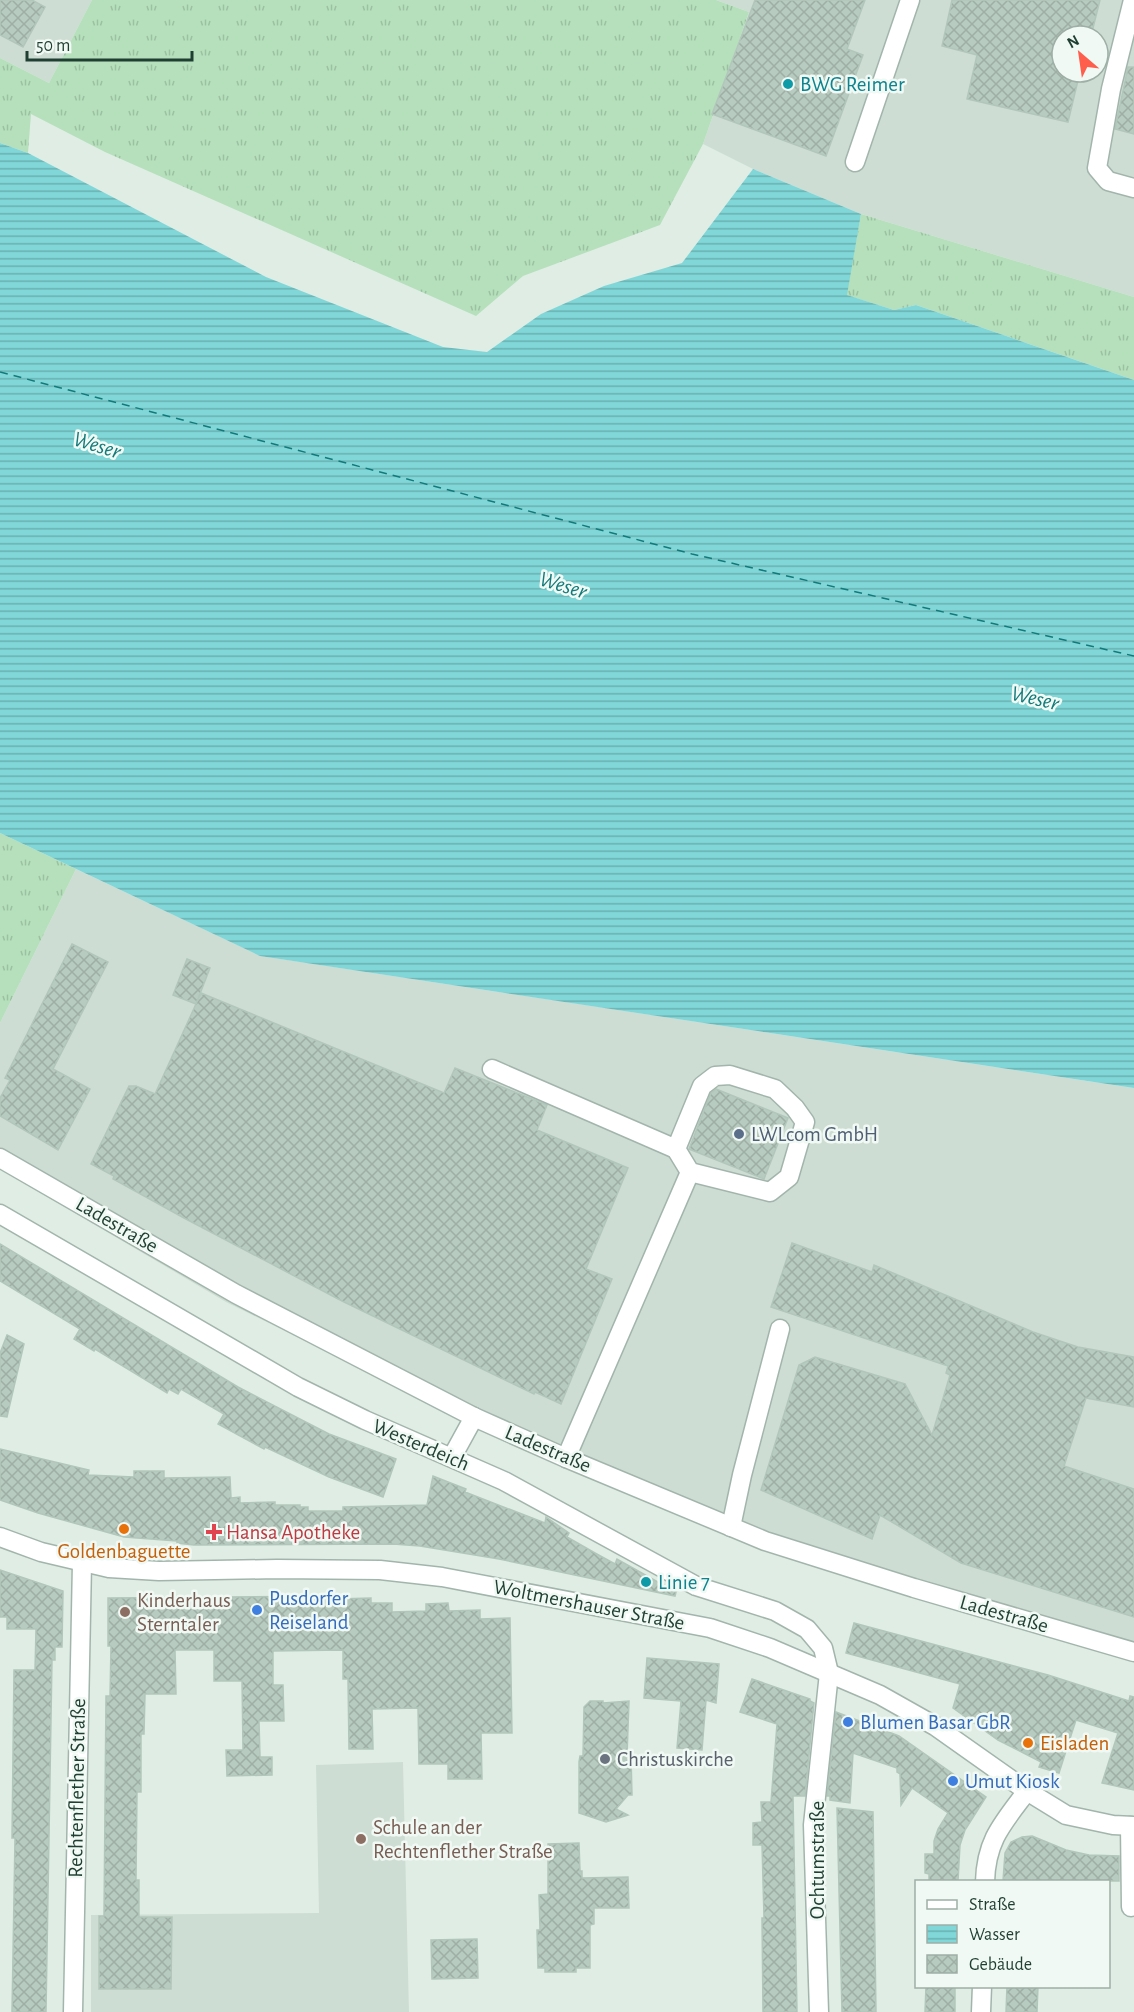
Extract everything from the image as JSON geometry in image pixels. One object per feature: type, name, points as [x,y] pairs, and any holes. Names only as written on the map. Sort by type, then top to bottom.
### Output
[{"type":"street","points":[[855,162],[910,0]]},
{"type":"street","points":[[1133,0],[1107,109],[1097,168],[1108,181],[1134,188]]},
{"type":"street","points":[[492,1069],[675,1149],[690,1172],[770,1192],[789,1177],[805,1122],[795,1108],[775,1089],[730,1075],[715,1076],[702,1086],[675,1149]]},
{"type":"street","name":"Ladestraße","points":[[0,1158],[236,1294],[474,1417],[566,1458],[765,1542],[1134,1652]]},
{"type":"street","points":[[566,1458],[690,1172]]},
{"type":"street","name":"Westerdeich","points":[[0,1214],[258,1365],[365,1420],[504,1481],[696,1586],[775,1611],[799,1624],[807,1629],[823,1648],[830,1673]]},
{"type":"street","points":[[731,1527],[742,1475],[780,1329]]},
{"type":"street","points":[[452,1457],[474,1417]]},
{"type":"street","name":"Woltmershauser Straße","points":[[0,1537],[41,1552],[109,1568],[159,1571],[380,1570],[442,1577],[710,1628],[770,1648],[880,1695],[935,1726],[1027,1791],[1066,1815],[1095,1822],[1132,1826]]},
{"type":"street","name":"Rechtenflether Straße","points":[[73,2012],[82,1563]]},
{"type":"street","name":"Ochtumstraße","points":[[819,2012],[813,1825],[830,1673]]},
{"type":"street","points":[[985,1880],[989,1847],[998,1829],[1027,1791]]},
{"type":"street","points":[[1131,1907],[1132,1826]]},
{"type":"street","points":[[981,2012],[982,1988]]},
{"type":"shaded area","points":[[0,0],[92,0],[49,83],[0,58]]},
{"type":"shaded area","points":[[716,0],[1134,0],[1134,297],[861,214],[753,169],[703,144],[749,12]]},
{"type":"shaded area","points":[[76,869],[261,956],[1134,1088],[1134,1650],[866,1576],[467,1420],[226,1302],[0,1169],[0,1023]]},
{"type":"shaded area","name":"Schule an der Rechtenflether Straße","points":[[403,1762],[409,2012],[91,2012],[91,1915],[319,1913],[316,1765]]},
{"type":"green space","points":[[92,0],[716,0],[749,12],[703,144],[660,225],[523,276],[476,316],[105,152],[31,114],[28,153],[0,143],[0,58],[49,83]]},
{"type":"green space","points":[[861,214],[1134,297],[1134,380],[916,305],[894,310],[846,295]]},
{"type":"green space","points":[[0,833],[76,869],[0,1023]]},
{"type":"water","name":"Weser","points":[[0,143],[28,153],[266,277],[443,347],[487,352],[541,314],[604,286],[682,263],[753,169],[861,214],[847,295],[894,310],[916,305],[1134,380],[1134,1088],[260,956],[0,833]]},
{"type":"building","points":[[0,0],[32,0],[45,7],[23,47],[0,35]]},
{"type":"building","name":"BWG Reimer","points":[[755,0],[865,0],[847,49],[863,55],[826,156],[712,114]]},
{"type":"building","points":[[952,0],[1100,0],[1094,24],[1050,24],[1050,84],[1077,84],[1068,122],[967,99],[977,55],[942,46]]},
{"type":"building","points":[[1128,67],[1134,67],[1134,134],[1115,129]]},
{"type":"building","points":[[72,944],[108,962],[53,1069],[90,1089],[58,1150],[0,1116],[0,1098],[10,1080],[5,1078]]},
{"type":"building","points":[[187,959],[210,968],[196,1004],[173,995]]},
{"type":"building","points":[[201,993],[444,1093],[455,1068],[547,1105],[537,1130],[628,1168],[586,1269],[612,1279],[561,1404],[535,1392],[534,1394],[342,1301],[184,1218],[113,1179],[114,1176],[91,1164],[129,1086],[136,1086],[155,1094]]},
{"type":"building","points":[[716,1089],[788,1118],[764,1179],[689,1149],[711,1093]]},
{"type":"building","points":[[792,1243],[872,1272],[874,1265],[1033,1332],[1078,1347],[1134,1357],[1134,1407],[1086,1398],[1064,1466],[1134,1489],[1134,1617],[961,1563],[880,1515],[872,1539],[761,1490],[799,1365],[815,1357],[905,1384],[932,1435],[950,1375],[946,1373],[948,1366],[771,1307]]},
{"type":"building","points":[[0,1244],[238,1387],[329,1434],[396,1459],[383,1497],[329,1477],[265,1447],[264,1449],[218,1424],[224,1414],[181,1389],[178,1394],[169,1389],[167,1393],[95,1349],[94,1351],[74,1339],[80,1329],[0,1281]]},
{"type":"building","points":[[7,1335],[24,1344],[7,1417],[0,1416],[0,1353]]},
{"type":"building","points":[[0,1449],[89,1470],[88,1475],[134,1477],[134,1471],[164,1471],[164,1478],[230,1477],[231,1498],[240,1497],[240,1503],[275,1502],[275,1505],[308,1507],[308,1511],[343,1511],[343,1507],[427,1505],[433,1476],[466,1489],[465,1492],[545,1523],[546,1517],[569,1533],[567,1537],[615,1564],[617,1559],[676,1592],[675,1596],[499,1559],[420,1546],[393,1544],[194,1545],[177,1543],[177,1541],[124,1537],[0,1500]]},
{"type":"building","points":[[0,1570],[63,1591],[62,1647],[55,1647],[55,1660],[52,1660],[46,2012],[12,2012],[15,1838],[12,1838],[14,1670],[35,1670],[36,1629],[7,1629],[7,1617],[0,1617]]},
{"type":"building","points":[[336,1596],[336,1599],[371,1598],[371,1603],[392,1603],[392,1612],[426,1611],[426,1604],[448,1603],[449,1611],[480,1610],[480,1619],[510,1618],[512,1733],[481,1733],[482,1779],[448,1779],[448,1764],[419,1764],[418,1708],[372,1709],[373,1749],[349,1749],[348,1679],[343,1679],[343,1650],[273,1651],[273,1685],[283,1685],[284,1721],[259,1721],[260,1757],[272,1757],[272,1775],[227,1776],[226,1750],[243,1750],[242,1681],[214,1681],[214,1650],[175,1650],[176,1694],[145,1694],[144,1734],[141,1734],[141,1792],[137,1792],[136,1880],[139,1880],[139,1917],[172,1917],[171,1989],[99,1989],[99,1916],[104,1916],[106,1696],[110,1696],[111,1646],[108,1646],[108,1598]]},
{"type":"building","points":[[854,1623],[1048,1675],[1129,1701],[1130,1696],[1134,1697],[1134,1790],[1102,1783],[1118,1733],[1076,1720],[1059,1773],[1039,1767],[1041,1762],[998,1740],[953,1708],[960,1684],[846,1653]]},
{"type":"building","points":[[647,1658],[719,1664],[716,1703],[706,1700],[702,1750],[677,1748],[681,1701],[644,1698]]},
{"type":"building","points":[[752,1679],[810,1699],[814,1703],[805,1796],[793,1796],[797,2012],[763,2012],[762,1845],[753,1845],[753,1823],[762,1822],[761,1802],[771,1802],[777,1724],[740,1712]]},
{"type":"building","name":"Christuskirche","points":[[590,1701],[603,1701],[603,1703],[629,1701],[627,1756],[631,1756],[632,1795],[628,1795],[616,1809],[628,1815],[606,1822],[579,1813],[579,1762],[580,1756],[583,1756],[584,1707]]},
{"type":"building","points":[[836,1712],[899,1736],[986,1797],[965,1830],[960,1845],[958,1880],[929,1880],[929,1874],[925,1873],[925,1854],[934,1854],[934,1841],[938,1829],[948,1813],[912,1788],[901,1805],[900,1774],[897,1768],[853,1753],[850,1803],[830,1800],[830,1796],[827,1796]]},
{"type":"building","points":[[837,1808],[873,1812],[876,2012],[842,2012]]},
{"type":"building","points":[[1032,1836],[1066,1850],[1089,1855],[1119,1856],[1119,1881],[1003,1880],[1005,1853],[1011,1842]]},
{"type":"building","points":[[579,1843],[582,1878],[628,1877],[629,1908],[594,1908],[594,1924],[590,1925],[590,1968],[576,1968],[576,1972],[545,1972],[545,1968],[538,1968],[537,1930],[540,1930],[539,1895],[548,1894],[548,1844]]},
{"type":"building","points":[[477,1939],[478,1978],[432,1979],[431,1940]]},
{"type":"building","points":[[926,1988],[955,1988],[955,2012],[925,2012]]},
{"type":"building","points":[[1007,1988],[1038,1988],[1037,2012],[1006,2012]]},
{"type":"ferry route","points":[[0,372],[692,554],[1134,656]]},
{"type":"place","name":"BWG Reimer","points":[[788,84]]},
{"type":"place","name":"LWLcom GmbH","points":[[739,1134]]},
{"type":"place","name":"Goldenbaguette","points":[[124,1529]]},
{"type":"place","name":"Hansa Apotheke","points":[[214,1532]]},
{"type":"place","name":"Linie 7","points":[[646,1582]]},
{"type":"place","name":"Pusdorfer Reiseland","points":[[257,1610]]},
{"type":"place","name":"Kinderhaus Sterntaler","points":[[125,1612]]},
{"type":"place","name":"Blumen Basar GbR","points":[[848,1722]]},
{"type":"place","name":"Eisladen","points":[[1028,1743]]},
{"type":"place","name":"Christuskirche","points":[[605,1759]]},
{"type":"place","name":"Umut Kiosk","points":[[953,1781]]},
{"type":"place","name":"Schule an der Rechtenflether Straße","points":[[361,1839]]}]
